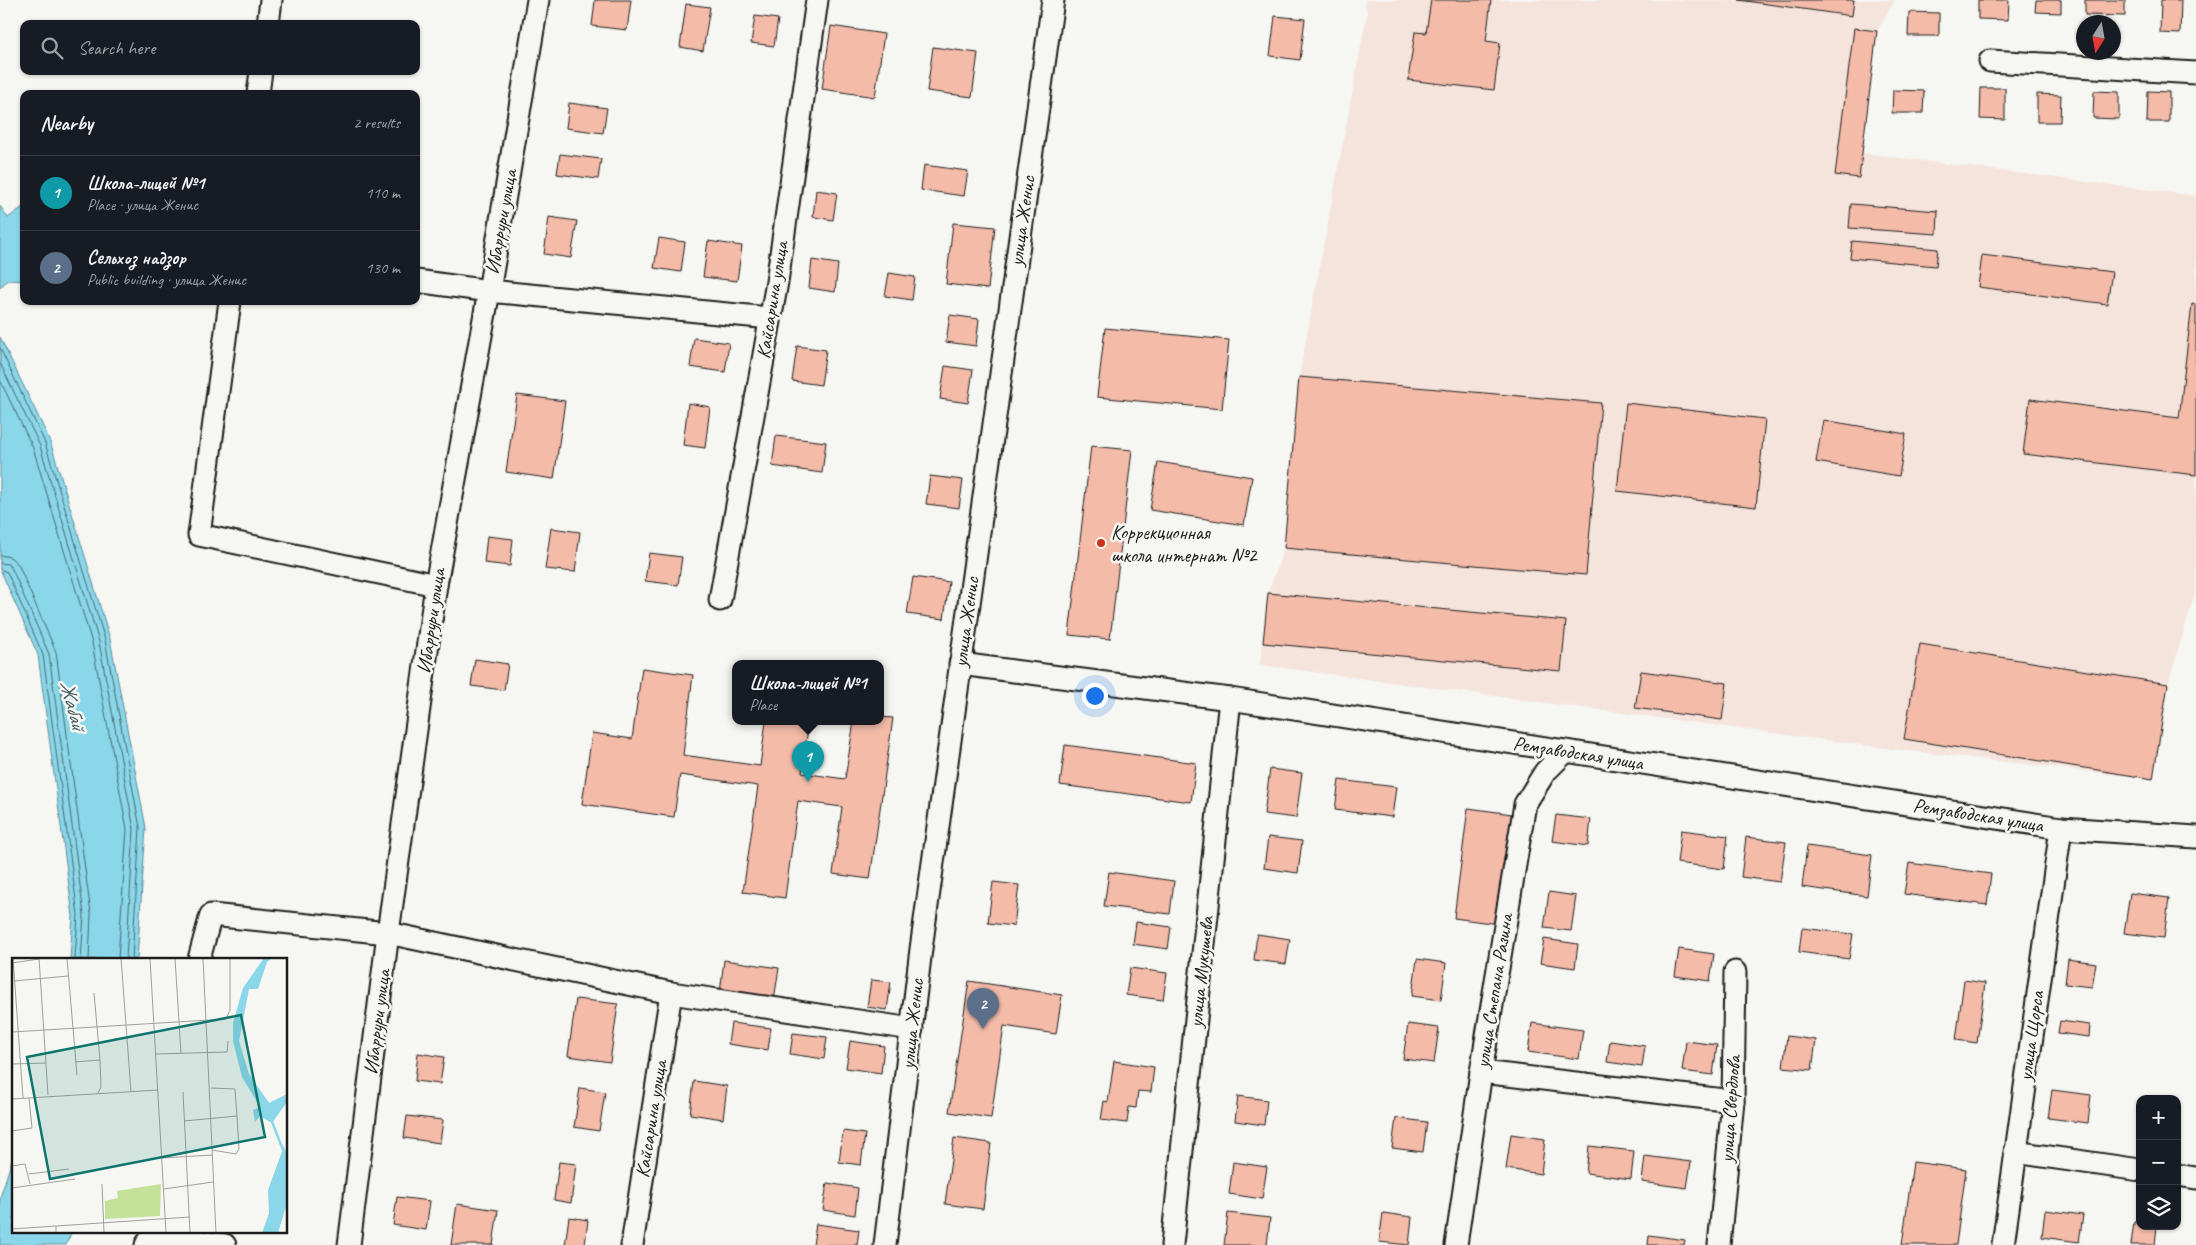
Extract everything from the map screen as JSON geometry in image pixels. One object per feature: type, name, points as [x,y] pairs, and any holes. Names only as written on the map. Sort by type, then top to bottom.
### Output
[{"type":"street","points":[[268,20],[271,0]]},
{"type":"street","name":"Ибаррури улица","points":[[349,1245],[388,933],[436,585],[489,290],[538,0]]},
{"type":"street","name":"Кайсарина улица","points":[[720,600],[770,318],[817,0]]},
{"type":"street","name":"улица Женис","points":[[885,1245],[920,949],[1053,0]]},
{"type":"street","points":[[1990,61],[2196,73]]},
{"type":"street","points":[[259,90],[260,75]]},
{"type":"street","points":[[420,281],[770,318]]},
{"type":"street","points":[[229,305],[199,535],[436,585]]},
{"type":"street","name":"Ремзаводская улица","points":[[960,664],[1230,699],[2061,828],[2196,837]]},
{"type":"street","name":"улица Мукушева","points":[[1172,1245],[1230,699]]},
{"type":"street","name":"улица Степана Разина","points":[[1456,1245],[1481,1072],[1525,804],[1544,772],[1566,751]]},
{"type":"street","name":"улица Щорса","points":[[2003,1245],[2061,828]]},
{"type":"street","points":[[199,958],[211,915],[388,933],[670,993],[912,1029]]},
{"type":"street","name":"улица Свердлова","points":[[1719,1245],[1733,1101],[1735,972]]},
{"type":"street","name":"Кайсарина улица","points":[[632,1245],[670,993]]},
{"type":"street","points":[[1481,1072],[1733,1101]]},
{"type":"street","points":[[2015,1152],[2136,1169]]},
{"type":"street","points":[[2181,1176],[2196,1178]]},
{"type":"street","points":[[150,1240],[225,1245]]},
{"type":"shaded area","points":[[1365,0],[1895,0],[1877,31],[1862,153],[2196,196],[2196,590],[2168,684],[2153,779],[1893,749],[1260,665],[1268,593],[1284,548],[1299,377],[1367,14]]},
{"type":"water","points":[[0,206],[8,218],[20,209],[20,281],[7,280],[0,288]]},
{"type":"water","name":"Жабай","points":[[0,337],[50,441],[110,639],[146,828],[137,958],[70,958],[73,916],[38,655],[0,569]]},
{"type":"water","points":[[12,1159],[12,1232],[72,1232],[66,1245],[0,1245],[0,1198]]},
{"type":"building","points":[[595,0],[631,0],[627,30],[592,26]]},
{"type":"building","points":[[1431,0],[1491,0],[1486,41],[1500,43],[1494,90],[1408,80],[1415,32],[1426,33]]},
{"type":"building","points":[[1739,0],[1854,0],[1852,16]]},
{"type":"building","points":[[1978,0],[2009,0],[2008,20],[1978,19]]},
{"type":"building","points":[[2036,0],[2061,0],[2061,13],[2035,12]]},
{"type":"building","points":[[2085,0],[2125,0],[2125,16],[2085,15]]},
{"type":"building","points":[[2161,0],[2181,0],[2180,34],[2160,33]]},
{"type":"building","points":[[686,4],[710,7],[703,51],[680,47]]},
{"type":"building","points":[[1909,12],[1939,13],[1939,36],[1908,36]]},
{"type":"building","points":[[755,16],[778,19],[774,46],[751,43]]},
{"type":"building","points":[[1275,16],[1305,19],[1300,60],[1270,56]]},
{"type":"building","points":[[831,26],[884,34],[875,97],[822,89]]},
{"type":"building","points":[[1854,28],[1877,31],[1859,178],[1835,175]]},
{"type":"building","points":[[933,47],[978,53],[972,97],[927,91]]},
{"type":"building","points":[[1981,88],[2005,88],[2005,120],[1980,119]]},
{"type":"building","points":[[1893,90],[1924,91],[1923,113],[1892,113]]},
{"type":"building","points":[[2094,91],[2119,92],[2119,119],[2093,118]]},
{"type":"building","points":[[2148,91],[2169,92],[2169,122],[2147,122]]},
{"type":"building","points":[[2037,94],[2061,95],[2060,122],[2037,122]]},
{"type":"building","points":[[569,103],[607,108],[603,133],[566,128]]},
{"type":"building","points":[[560,154],[601,159],[598,179],[557,174]]},
{"type":"building","points":[[924,165],[968,171],[964,196],[921,190]]},
{"type":"building","points":[[816,190],[837,193],[833,220],[813,217]]},
{"type":"building","points":[[1851,204],[1938,211],[1937,234],[1849,228]]},
{"type":"building","points":[[549,217],[577,221],[571,258],[544,254]]},
{"type":"building","points":[[953,223],[995,227],[988,289],[946,284]]},
{"type":"building","points":[[659,238],[685,242],[681,272],[654,268]]},
{"type":"building","points":[[708,241],[742,246],[737,281],[703,277]]},
{"type":"building","points":[[1852,241],[1938,249],[1936,266],[1850,258]]},
{"type":"building","points":[[1982,255],[2112,272],[2107,304],[1978,287]]},
{"type":"building","points":[[812,260],[838,264],[835,292],[809,288]]},
{"type":"building","points":[[889,273],[915,277],[912,300],[885,296]]},
{"type":"building","points":[[2192,304],[2196,305],[2196,475],[2023,454],[2030,399],[2179,418]]},
{"type":"building","points":[[950,315],[979,319],[976,346],[946,342]]},
{"type":"building","points":[[1105,328],[1229,340],[1222,409],[1097,397]]},
{"type":"building","points":[[694,338],[729,343],[725,372],[690,367]]},
{"type":"building","points":[[797,346],[826,350],[821,385],[792,381]]},
{"type":"building","points":[[945,366],[973,370],[968,403],[940,399]]},
{"type":"building","points":[[1299,377],[1601,403],[1586,575],[1284,548]]},
{"type":"building","points":[[517,395],[565,401],[554,479],[506,472]]},
{"type":"building","points":[[688,403],[710,407],[705,448],[683,445]]},
{"type":"building","points":[[1626,403],[1765,419],[1756,507],[1617,491]]},
{"type":"building","points":[[1823,420],[1906,434],[1899,476],[1816,462]]},
{"type":"building","points":[[776,436],[826,442],[822,473],[772,466]]},
{"type":"building","name":"Коррекционная школа интернат №2","points":[[1091,446],[1132,450],[1110,639],[1069,635]]},
{"type":"building","points":[[1158,462],[1252,477],[1244,525],[1150,510]]},
{"type":"building","points":[[930,476],[963,480],[959,508],[926,504]]},
{"type":"building","points":[[551,528],[580,532],[575,572],[545,569]]},
{"type":"building","points":[[487,536],[513,539],[510,566],[484,563]]},
{"type":"building","points":[[649,553],[682,557],[678,585],[645,581]]},
{"type":"building","points":[[913,577],[949,582],[944,619],[907,614]]},
{"type":"building","points":[[1268,593],[1566,621],[1561,671],[1263,643]]},
{"type":"building","points":[[1920,644],[2168,684],[2153,779],[1904,739]]},
{"type":"building","points":[[475,659],[508,664],[504,690],[471,686]]},
{"type":"building","points":[[642,668],[693,675],[683,755],[760,766],[765,725],[808,725],[802,773],[845,779],[853,725],[884,725],[884,717],[893,718],[870,879],[833,874],[842,807],[798,801],[785,898],[743,892],[758,786],[680,775],[674,817],[582,804],[592,733],[632,739]]},
{"type":"building","points":[[1641,671],[1727,683],[1722,720],[1635,708]]},
{"type":"building","points":[[1065,745],[1196,763],[1191,802],[1060,785]]},
{"type":"building","points":[[1270,769],[1302,773],[1296,818],[1264,814]]},
{"type":"building","points":[[1339,780],[1396,787],[1392,817],[1335,810]]},
{"type":"building","points":[[1468,808],[1512,814],[1498,924],[1454,918]]},
{"type":"building","points":[[1556,815],[1591,819],[1588,846],[1552,841]]},
{"type":"building","points":[[1681,830],[1728,836],[1724,869],[1677,863]]},
{"type":"building","points":[[1268,837],[1302,841],[1298,873],[1264,868]]},
{"type":"building","points":[[1746,837],[1786,842],[1780,882],[1741,877]]},
{"type":"building","points":[[1807,846],[1872,855],[1867,896],[1802,887]]},
{"type":"building","points":[[1909,863],[1991,874],[1987,905],[1904,894]]},
{"type":"building","points":[[1109,872],[1174,881],[1170,914],[1104,906]]},
{"type":"building","points":[[993,882],[1019,885],[1014,926],[988,923]]},
{"type":"building","points":[[1549,892],[1576,896],[1571,931],[1544,928]]},
{"type":"building","points":[[2130,893],[2169,898],[2164,938],[2124,933]]},
{"type":"building","points":[[1136,922],[1171,927],[1168,949],[1133,944]]},
{"type":"building","points":[[1802,928],[1853,934],[1849,959],[1799,952]]},
{"type":"building","points":[[1257,934],[1290,939],[1286,964],[1254,960]]},
{"type":"building","points":[[1544,939],[1578,944],[1575,968],[1540,963]]},
{"type":"building","points":[[1679,949],[1714,954],[1710,981],[1675,976]]},
{"type":"building","points":[[1417,959],[1446,963],[1441,1000],[1412,996]]},
{"type":"building","points":[[2068,959],[2096,963],[2092,987],[2065,984]]},
{"type":"building","points":[[724,960],[779,968],[774,1000],[720,993]]},
{"type":"building","points":[[1130,968],[1167,973],[1163,1000],[1126,995]]},
{"type":"building","points":[[871,980],[891,982],[887,1010],[867,1007]]},
{"type":"building","points":[[1964,980],[1985,983],[1977,1043],[1956,1040]]},
{"type":"building","points":[[969,981],[1062,995],[1056,1034],[1004,1026],[991,1118],[949,1112]]},
{"type":"building","points":[[576,999],[618,1004],[610,1062],[568,1056]]},
{"type":"building","points":[[2060,1021],[2090,1025],[2089,1037],[2058,1033]]},
{"type":"building","points":[[731,1023],[771,1028],[768,1050],[728,1044]]},
{"type":"building","points":[[1532,1023],[1583,1030],[1579,1059],[1528,1052]]},
{"type":"building","points":[[1408,1024],[1439,1028],[1434,1063],[1403,1059]]},
{"type":"building","points":[[793,1033],[827,1037],[824,1059],[790,1054]]},
{"type":"building","points":[[1787,1036],[1816,1040],[1812,1070],[1783,1067]]},
{"type":"building","points":[[850,1041],[884,1046],[881,1073],[846,1068]]},
{"type":"building","points":[[1610,1041],[1645,1046],[1642,1067],[1607,1062]]},
{"type":"building","points":[[1686,1041],[1717,1045],[1713,1075],[1682,1071]]},
{"type":"building","points":[[418,1053],[444,1057],[440,1084],[415,1081]]},
{"type":"building","points":[[1114,1061],[1154,1067],[1151,1092],[1138,1091],[1136,1108],[1129,1107],[1127,1123],[1101,1120],[1104,1101],[1108,1102]]},
{"type":"building","points":[[694,1081],[727,1086],[723,1119],[690,1114]]},
{"type":"building","points":[[580,1088],[605,1092],[599,1131],[574,1127]]},
{"type":"building","points":[[2052,1090],[2091,1095],[2088,1123],[2048,1118]]},
{"type":"building","points":[[1238,1096],[1267,1100],[1264,1125],[1235,1121]]},
{"type":"building","points":[[407,1116],[443,1120],[440,1143],[404,1138]]},
{"type":"building","points":[[1396,1118],[1427,1122],[1423,1152],[1392,1148]]},
{"type":"building","points":[[843,1131],[865,1134],[861,1165],[839,1162]]},
{"type":"building","points":[[1511,1134],[1545,1139],[1541,1174],[1506,1169]]},
{"type":"building","points":[[954,1138],[991,1143],[983,1209],[945,1204]]},
{"type":"building","points":[[1589,1146],[1634,1151],[1631,1179],[1586,1173]]},
{"type":"building","points":[[1645,1156],[1691,1162],[1687,1188],[1642,1182]]},
{"type":"building","points":[[559,1162],[576,1164],[571,1203],[554,1200]]},
{"type":"building","points":[[1233,1162],[1267,1167],[1262,1199],[1229,1194]]},
{"type":"building","points":[[1913,1162],[1966,1169],[1956,1245],[1902,1245]]},
{"type":"building","points":[[827,1183],[858,1188],[855,1215],[823,1210]]},
{"type":"building","points":[[397,1197],[430,1201],[426,1230],[393,1225]]},
{"type":"building","points":[[457,1204],[498,1210],[493,1245],[451,1245]]},
{"type":"building","points":[[2045,1210],[2083,1215],[2079,1242],[2042,1237]]},
{"type":"building","points":[[1228,1213],[1270,1218],[1267,1245],[1224,1245]]},
{"type":"building","points":[[1383,1213],[1412,1217],[1409,1245],[1379,1242]]},
{"type":"building","points":[[569,1217],[588,1220],[585,1245],[565,1245]]},
{"type":"building","points":[[2134,1222],[2136,1222],[2136,1230],[2157,1230],[2155,1245],[2131,1245]]},
{"type":"building","points":[[816,1224],[859,1230],[857,1245],[813,1245]]},
{"type":"building","points":[[1649,1235],[1685,1240],[1684,1245],[1648,1245]]},
{"type":"place","name":"Коррекционная школа интернат №2","points":[[1101,543]]},
{"type":"place","name":"Школа-лицей №1","points":[[808,782]]},
{"type":"place","name":"Сельхоз надзор","points":[[983,1029]]}]
